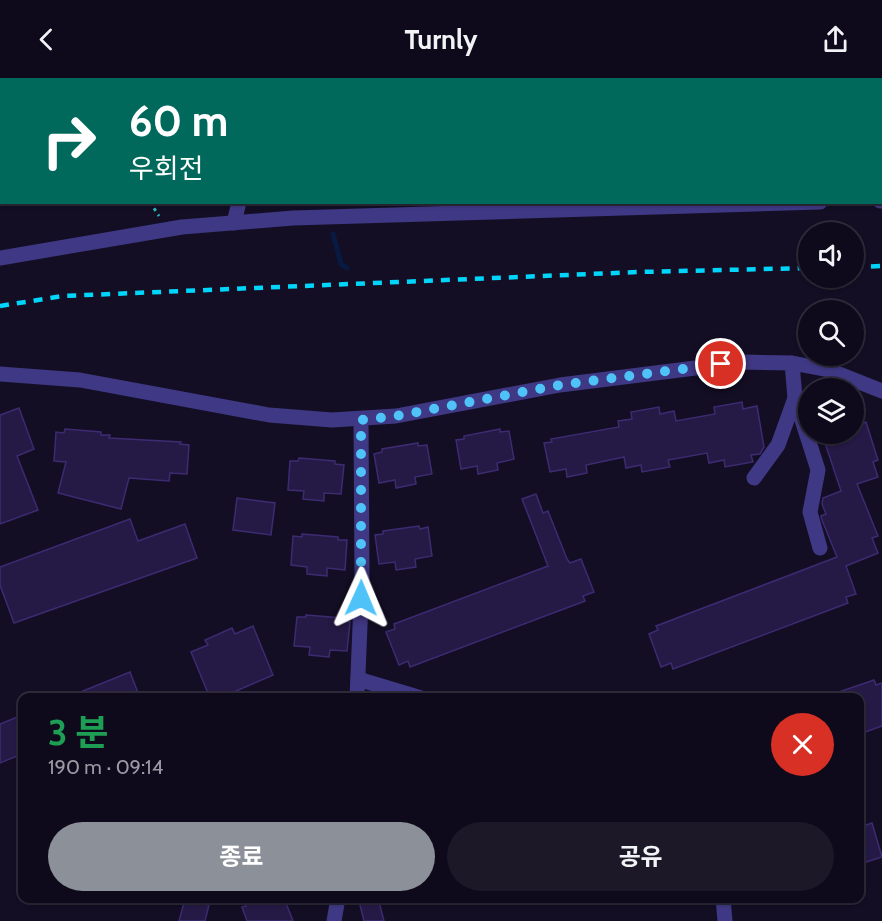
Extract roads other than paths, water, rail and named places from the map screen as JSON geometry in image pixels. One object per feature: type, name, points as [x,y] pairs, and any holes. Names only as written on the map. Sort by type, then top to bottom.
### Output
[{"type":"street","points":[[234,223],[239,204]]},
{"type":"street","points":[[0,258],[182,227],[234,223],[305,218],[756,204]]},
{"type":"street","points":[[0,374],[80,380],[269,415],[361,420],[396,416],[560,385],[744,362],[792,363],[829,370],[882,391]]},
{"type":"street","points":[[792,363],[795,398],[818,470],[810,512],[820,548]]},
{"type":"street","points":[[754,478],[778,445],[795,398]]},
{"type":"street","points":[[357,693],[362,578],[361,420]]},
{"type":"street","points":[[358,678],[405,693]]},
{"type":"street","points":[[334,921],[337,903]]},
{"type":"street","points":[[723,903],[725,921]]},
{"type":"waterway","points":[[333,234],[341,264],[347,268]]},
{"type":"railway","points":[[864,267],[882,266]]},
{"type":"railway","points":[[0,306],[63,296],[638,272],[798,268]]}]
